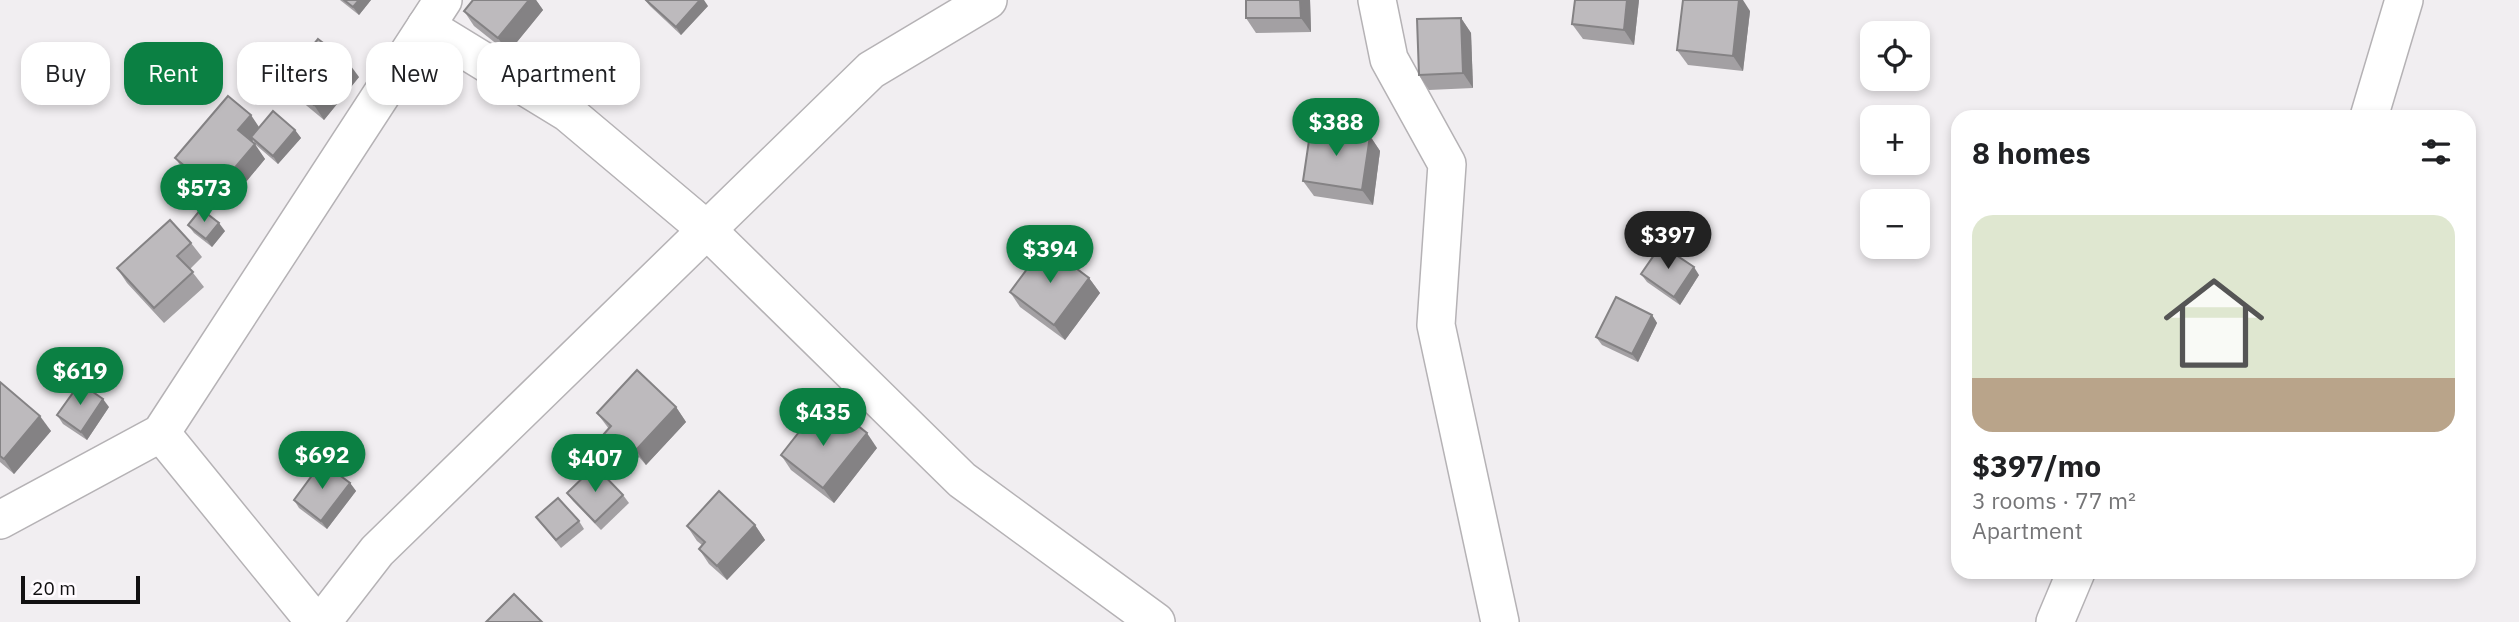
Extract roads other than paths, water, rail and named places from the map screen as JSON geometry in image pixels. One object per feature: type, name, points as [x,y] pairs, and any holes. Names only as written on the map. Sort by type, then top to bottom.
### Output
[{"type":"street","points":[[1377,0],[1389,60],[1447,164],[1436,325],[1500,622]]},
{"type":"street","points":[[2371,110],[2404,0]]},
{"type":"street","points":[[322,622],[377,551],[871,70],[978,2]]},
{"type":"street","points":[[0,520],[160,433],[435,13],[568,113],[707,230],[962,481],[1156,622]]},
{"type":"street","points":[[160,433],[315,622]]},
{"type":"street","points":[[2055,622],[2073,579]]}]
